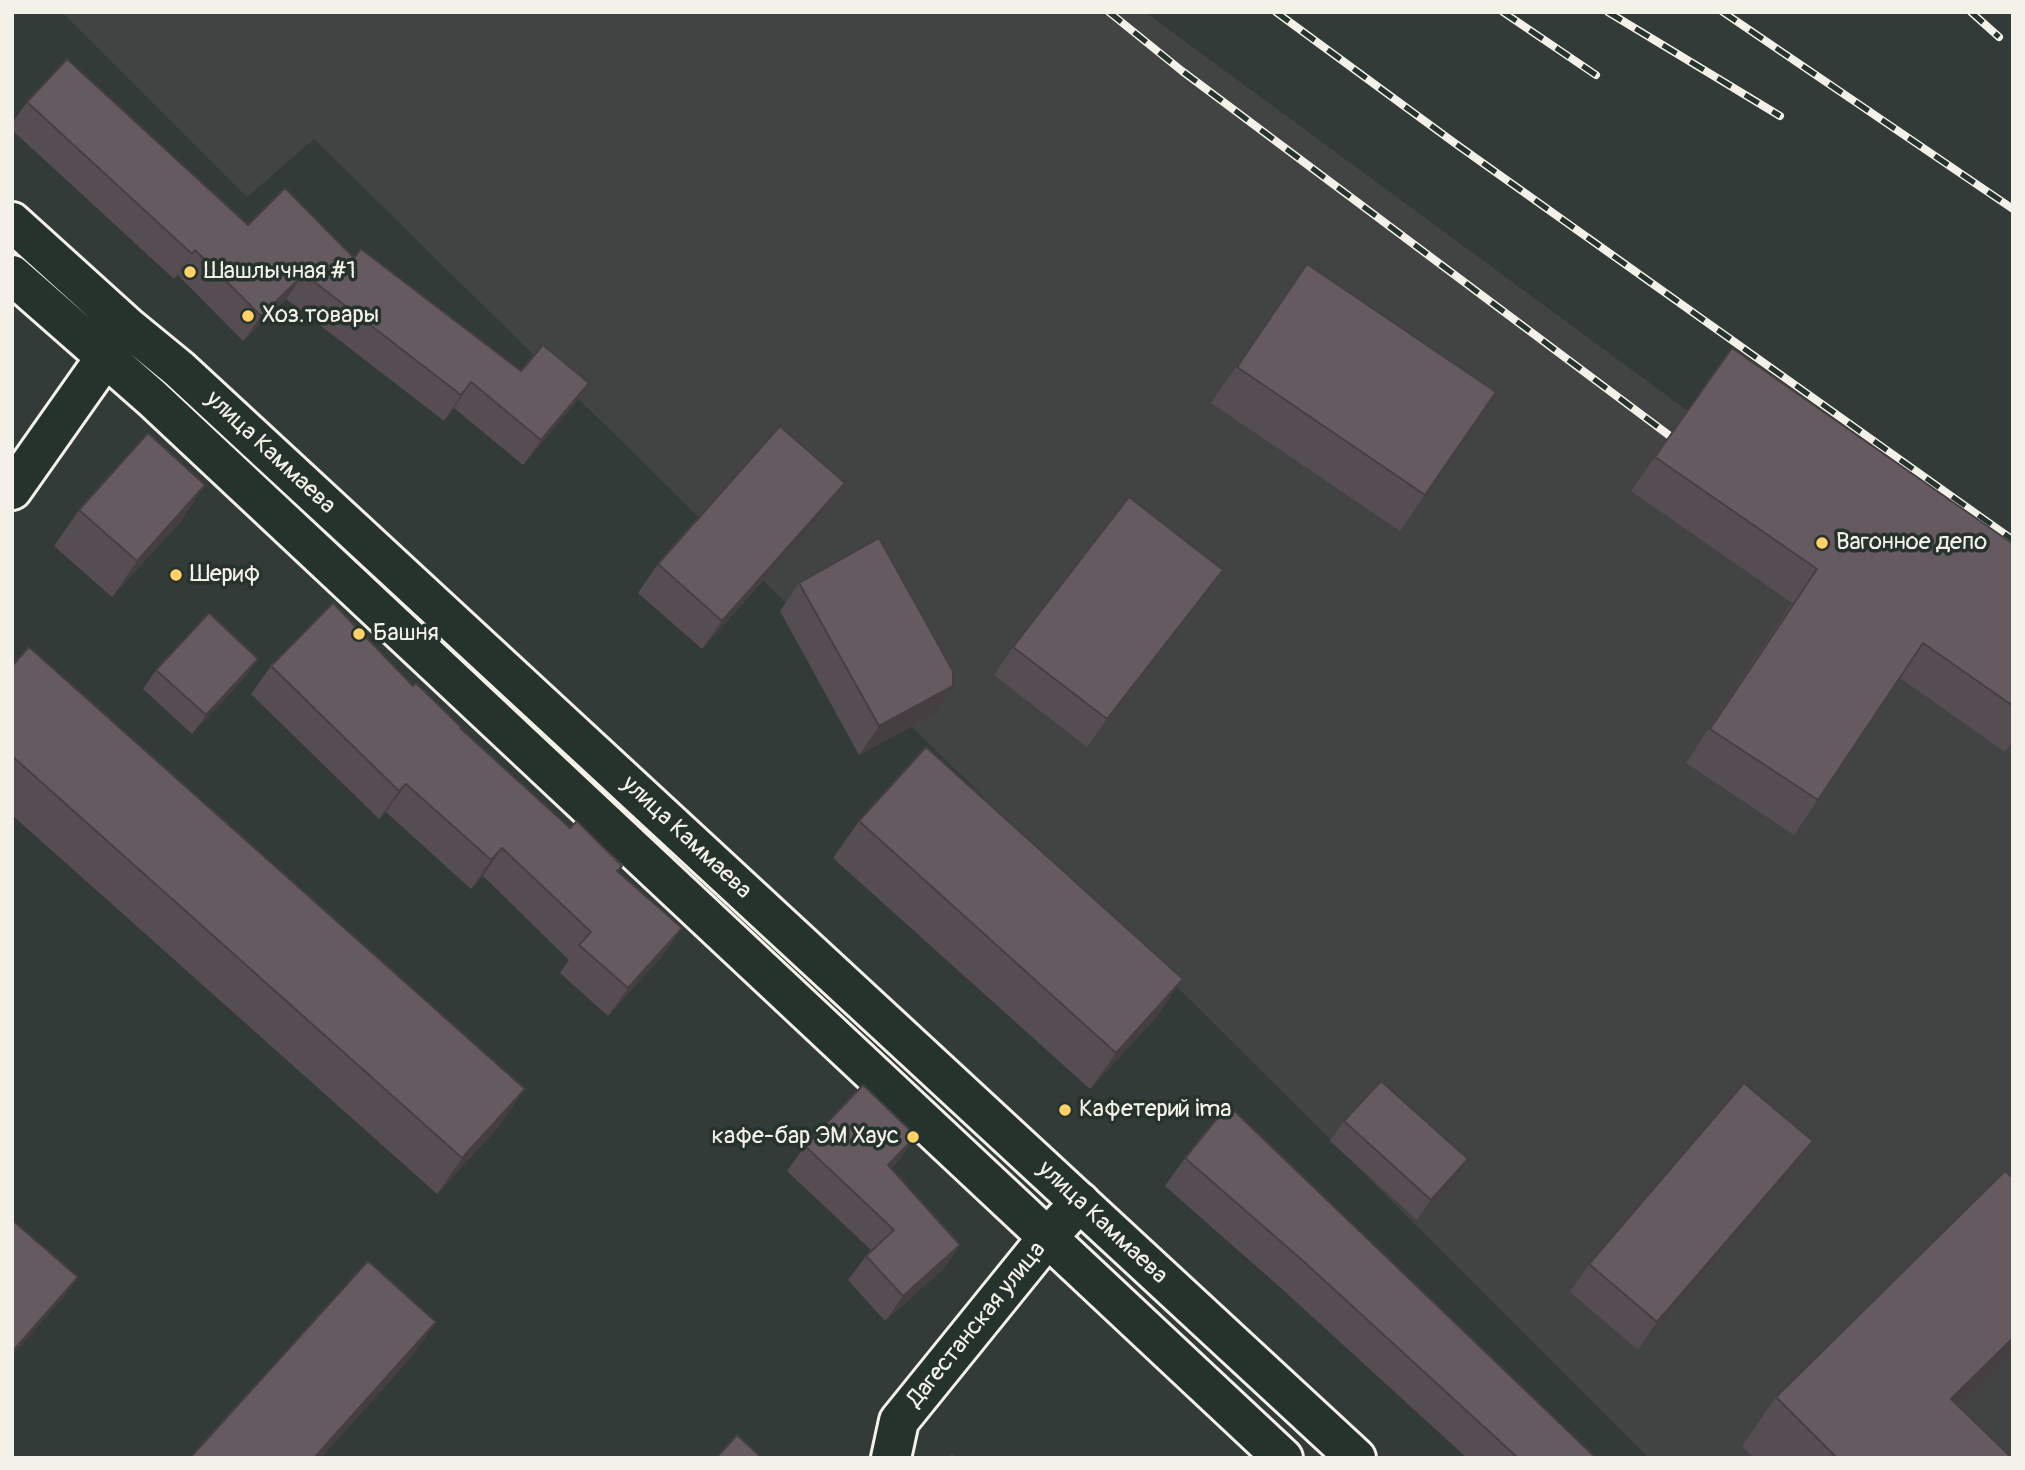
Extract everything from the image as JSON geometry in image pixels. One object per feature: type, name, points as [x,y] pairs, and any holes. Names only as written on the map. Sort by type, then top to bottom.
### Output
[{"type":"main road","name":"улица Каммаева","points":[[12,222],[189,378],[1356,1458]]},
{"type":"main road","name":"улица Каммаева","points":[[12,275],[182,426],[1283,1458]]},
{"type":"main road","points":[[12,489],[105,358],[130,328]]},
{"type":"main road","name":"Дагестанская улица","points":[[891,1458],[899,1421],[1048,1237],[1080,1202]]},
{"type":"shaded area","points":[[62,12],[1145,12],[2013,650],[2013,1458],[1649,1458],[1187,997],[314,139],[247,197]]},
{"type":"building","points":[[67,59],[248,225],[285,188],[354,258],[361,249],[521,371],[543,345],[589,383],[541,440],[471,382],[461,395],[304,274],[261,316],[195,250],[192,254],[27,102]]},
{"type":"building","points":[[1307,264],[1496,392],[1425,495],[1237,367]]},
{"type":"building","points":[[1732,348],[2013,544],[2013,706],[1923,643],[1818,800],[1710,729],[1817,569],[1655,457]]},
{"type":"building","points":[[780,426],[845,483],[722,621],[658,564]]},
{"type":"building","points":[[148,433],[205,485],[137,561],[79,510]]},
{"type":"building","points":[[1129,497],[1223,570],[1107,719],[1013,647]]},
{"type":"building","points":[[879,538],[953,671],[953,686],[879,726],[799,583]]},
{"type":"building","points":[[333,603],[413,686],[416,683],[460,728],[570,828],[577,821],[622,866],[617,871],[682,928],[628,988],[579,945],[591,932],[502,848],[491,860],[406,784],[399,791],[271,666]]},
{"type":"building","points":[[209,613],[258,659],[206,715],[156,670]]},
{"type":"building","points":[[29,647],[525,1089],[462,1158],[12,756],[12,666]]},
{"type":"building","points":[[926,747],[1183,979],[1116,1053],[859,821]]},
{"type":"building","points":[[1381,1081],[1468,1159],[1431,1200],[1344,1121]]},
{"type":"building","points":[[1744,1083],[1813,1141],[1657,1322],[1589,1264]]},
{"type":"building","points":[[863,1085],[916,1136],[888,1165],[960,1245],[903,1296],[866,1256],[894,1230],[805,1146]]},
{"type":"building","points":[[1228,1105],[1596,1458],[1518,1458],[1302,1260],[1185,1158]]},
{"type":"building","points":[[2005,1171],[2013,1178],[2013,1338],[1951,1399],[2012,1458],[1837,1458],[1776,1397]]},
{"type":"building","points":[[12,1220],[78,1277],[12,1352]]},
{"type":"building","points":[[368,1261],[436,1322],[314,1458],[190,1458]]},
{"type":"building","points":[[737,1435],[762,1458],[716,1458]]},
{"type":"railway","points":[[1109,12],[1182,71],[1670,436]]},
{"type":"railway","points":[[1276,12],[1456,144],[2013,540]]},
{"type":"railway","points":[[1503,12],[1596,75]]},
{"type":"railway","points":[[1608,12],[1780,116]]},
{"type":"railway","points":[[1723,12],[2013,209]]},
{"type":"railway","points":[[1971,12],[1999,37]]},
{"type":"place","name":"Шашлычная #1","points":[[190,272]]},
{"type":"place","name":"Хоз.товары","points":[[248,316]]},
{"type":"place","name":"Вагонное депо","points":[[1822,543]]},
{"type":"place","name":"Шериф","points":[[176,575]]},
{"type":"place","name":"Башня","points":[[359,634]]},
{"type":"place","name":"Кафетерий ima","points":[[1065,1110]]},
{"type":"place","name":"кафе-бар ЭМ Хаус","points":[[913,1137]]}]
